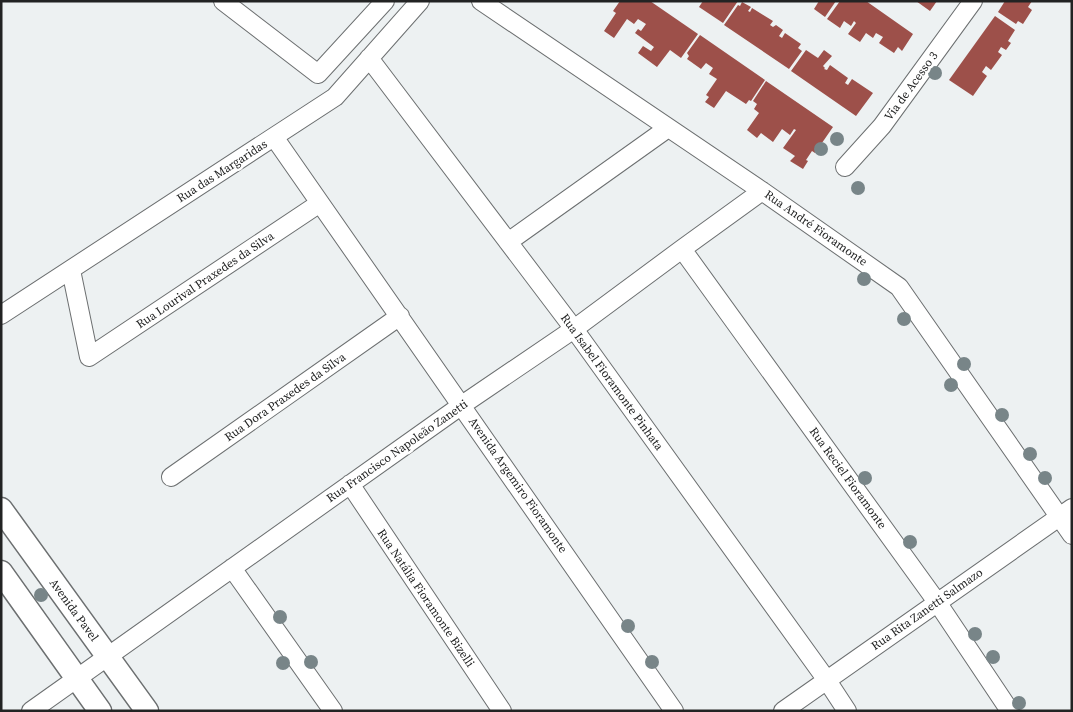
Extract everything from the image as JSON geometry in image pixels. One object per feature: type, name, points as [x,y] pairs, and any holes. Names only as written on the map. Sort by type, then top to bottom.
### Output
[{"type":"street","points":[[223,1],[318,74],[385,1]]},
{"type":"street","name":"Rua das Margaridas","points":[[1,315],[335,97],[420,1]]},
{"type":"street","name":"Rua André Fioramonte","points":[[481,1],[762,191],[899,287],[1065,512],[1072,535]]},
{"type":"street","name":"Via de Acesso 3","points":[[845,167],[882,126],[973,1]]},
{"type":"street","name":"Rua Isabel Fioramonte Pinhata","points":[[370,58],[574,329],[826,679],[847,711]]},
{"type":"street","points":[[508,242],[668,128]]},
{"type":"street","name":"Avenida Argemiro Fioramonte","points":[[274,137],[674,711]]},
{"type":"street","name":"Rua Francisco Napoleão Zanetti","points":[[31,711],[462,405],[574,329],[762,191]]},
{"type":"street","name":"Rua Lourival Praxedes da Silva","points":[[71,270],[89,357],[320,203]]},
{"type":"street","name":"Rua Reciel Fioramonte","points":[[682,248],[937,602],[1010,711]]},
{"type":"street","name":"Rua Dora Praxedes da Silva","points":[[171,478],[400,316]]},
{"type":"street","name":"Rua Natália Fioramonte Bizelli","points":[[350,484],[502,711]]},
{"type":"street","name":"Avenida Pavel","points":[[1,509],[147,711]]},
{"type":"street","name":"Rua Rita Zanetti Salmazo","points":[[783,711],[1065,512]]},
{"type":"street","points":[[232,568],[333,711]]},
{"type":"street","points":[[1,572],[100,711]]},
{"type":"building","points":[[620,1],[650,1],[698,34],[681,58],[670,50],[657,67],[638,53],[643,46],[651,51],[654,47],[635,33],[638,29],[641,31],[646,24],[638,19],[634,24],[627,19],[614,38],[604,31],[616,13],[613,11]]},
{"type":"building","points":[[703,1],[738,1],[723,23],[699,7]]},
{"type":"building","points":[[819,1],[836,1],[825,17],[814,9]]},
{"type":"building","points":[[840,1],[866,1],[913,34],[902,51],[898,47],[894,53],[879,43],[883,37],[876,33],[873,38],[866,33],[860,42],[848,34],[856,23],[854,21],[851,26],[844,21],[840,28],[827,19]]},
{"type":"building","points":[[916,1],[937,1],[930,11]]},
{"type":"building","points":[[1005,1],[1032,1],[1028,7],[1032,10],[1023,24],[1018,21],[1016,24],[998,12]]},
{"type":"building","points":[[742,2],[751,7],[748,11],[750,12],[752,8],[773,21],[770,25],[773,27],[776,25],[783,30],[779,36],[782,38],[785,33],[801,44],[798,48],[802,51],[789,69],[724,25]]},
{"type":"building","points":[[995,16],[1015,30],[1008,41],[1011,43],[1006,50],[1001,47],[998,52],[1002,55],[991,70],[986,66],[982,72],[987,76],[973,96],[949,80]]},
{"type":"building","points":[[700,35],[765,80],[751,101],[749,100],[746,104],[726,91],[714,108],[705,102],[709,97],[706,95],[717,79],[709,74],[713,68],[706,63],[701,69],[687,59],[689,56],[687,53]]},
{"type":"building","points":[[806,50],[818,58],[824,50],[832,56],[823,66],[824,69],[827,70],[830,65],[848,78],[845,83],[848,85],[852,79],[873,93],[856,116],[791,71]]},
{"type":"building","points":[[766,81],[833,127],[815,153],[812,151],[803,169],[790,161],[795,156],[783,148],[796,130],[794,129],[790,135],[782,129],[773,142],[761,133],[757,138],[747,130],[759,113],[754,109],[757,104],[753,101]]}]
